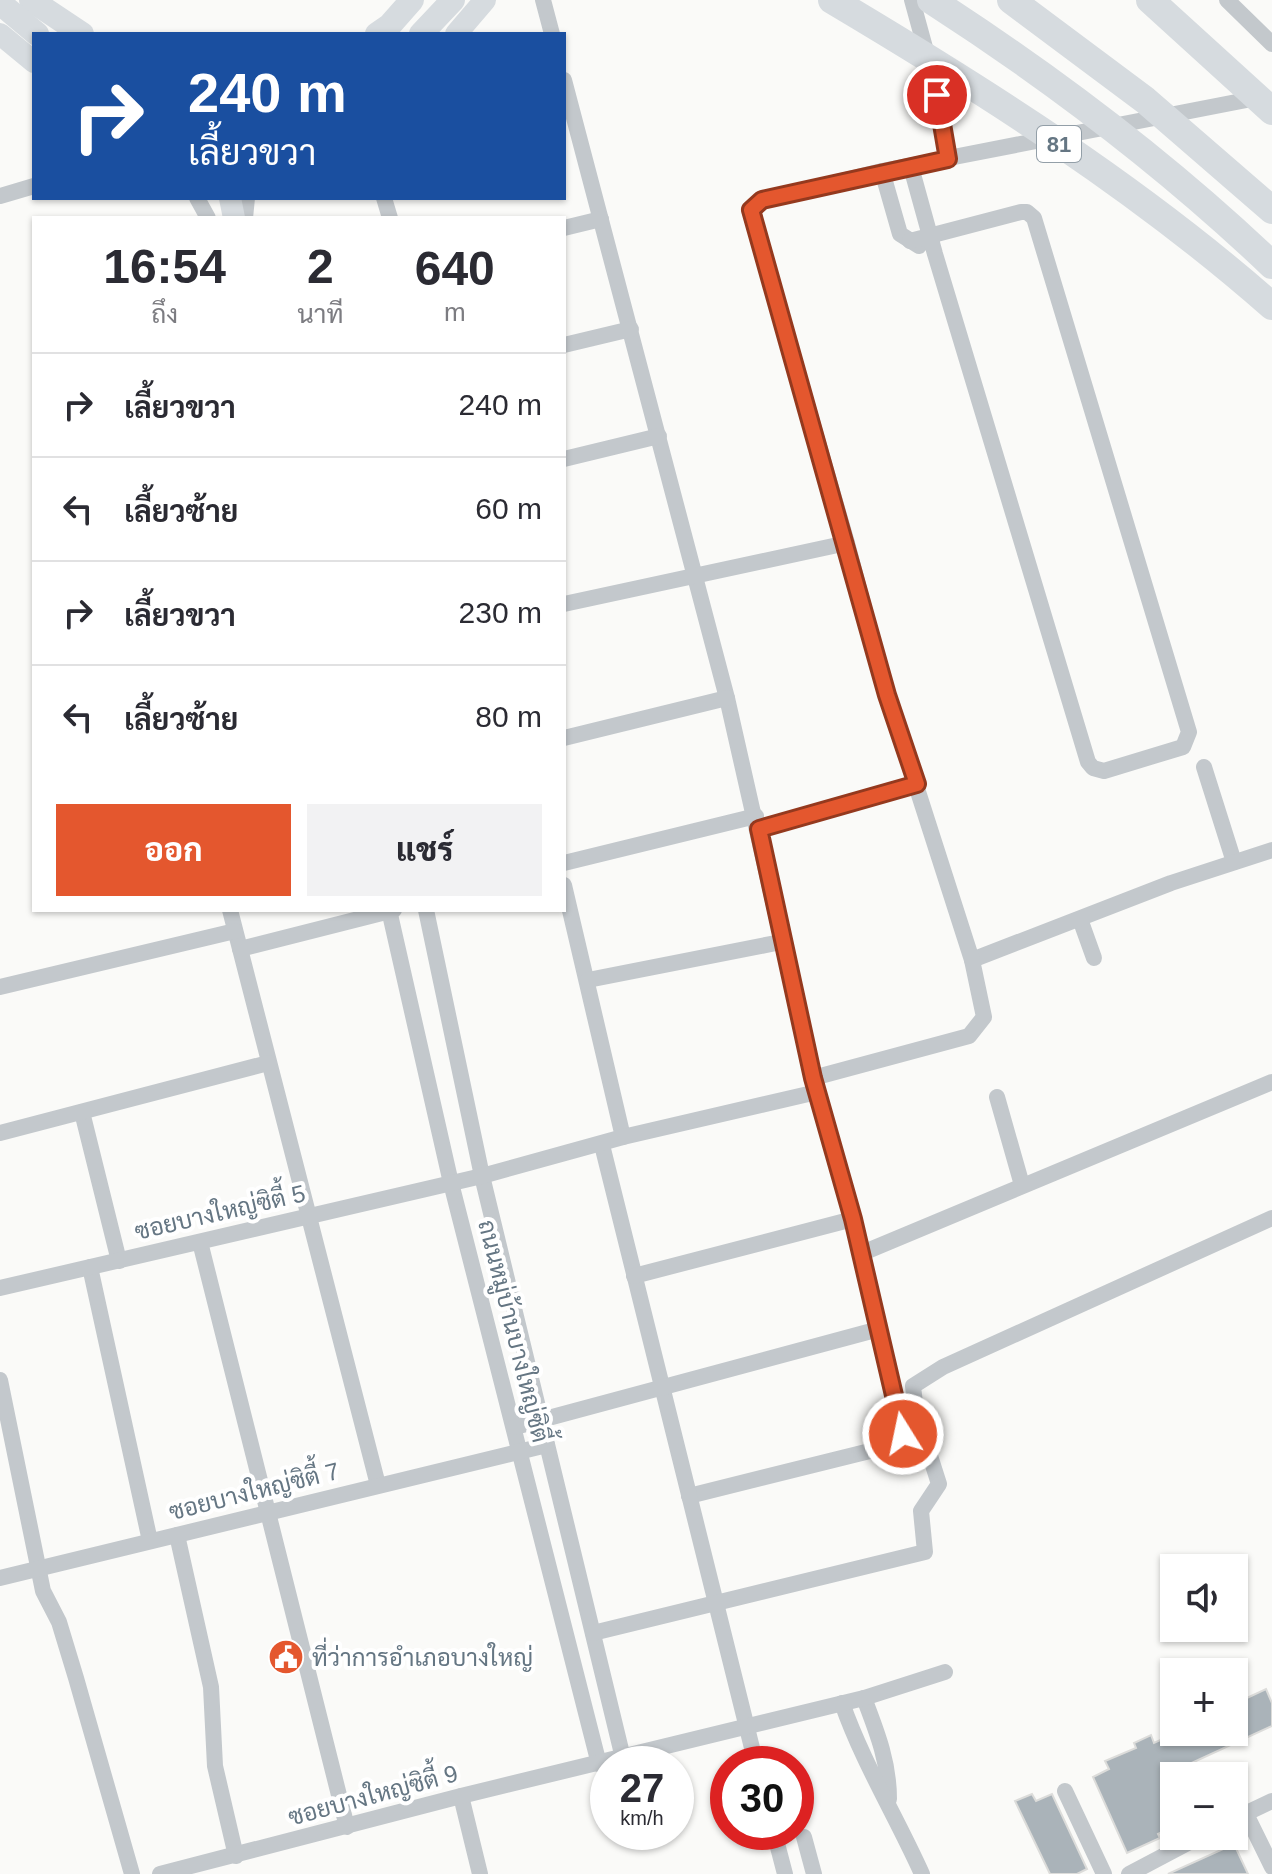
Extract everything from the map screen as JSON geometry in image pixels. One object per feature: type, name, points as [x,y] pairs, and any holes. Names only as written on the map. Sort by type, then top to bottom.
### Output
[{"type":"highway","name":"81","points":[[832,0],[948,71],[1107,176],[1202,246],[1272,306]]},
{"type":"highway","name":"81","points":[[931,0],[1116,131],[1201,200],[1272,265]]},
{"type":"highway","points":[[1011,0],[1145,100],[1272,210]]},
{"type":"highway","points":[[1150,0],[1272,111]]},
{"type":"main road","points":[[31,0],[79,32]]},
{"type":"main road","points":[[380,32],[412,0]]},
{"type":"main road","points":[[423,32],[453,0]]},
{"type":"main road","points":[[458,32],[485,0]]},
{"type":"main road","points":[[0,3],[35,32]]},
{"type":"main road","points":[[0,34],[32,60]]},
{"type":"street","points":[[543,0],[551,32]]},
{"type":"street","points":[[912,0],[936,88],[948,159]]},
{"type":"street","points":[[1227,0],[1272,44]]},
{"type":"street","points":[[1272,95],[882,171],[762,200],[751,210],[847,543],[887,695],[972,960],[1272,850]]},
{"type":"street","points":[[568,112],[631,329],[727,698],[758,822],[781,942],[815,1085],[853,1219],[903,1427],[900,1440],[866,1452],[689,1496]]},
{"type":"street","points":[[882,171],[897,227],[902,237],[910,241],[933,246],[1021,212],[1027,212],[1034,218],[1189,732],[1190,738],[1183,747],[1104,771],[1093,768],[1088,762],[933,246],[911,167]]},
{"type":"street","points":[[0,196],[32,187]]},
{"type":"street","points":[[566,228],[601,219]]},
{"type":"street","points":[[566,345],[631,329]]},
{"type":"street","points":[[566,459],[659,436]]},
{"type":"street","points":[[566,604],[847,543]]},
{"type":"street","points":[[566,738],[727,698]]},
{"type":"street","points":[[1204,767],[1234,862]]},
{"type":"street","points":[[566,863],[917,784]]},
{"type":"street","points":[[566,893],[623,1137]]},
{"type":"street","points":[[230,912],[378,1485]]},
{"type":"street","points":[[240,949],[383,912]]},
{"type":"street","name":"ถนนหมู่บ้านบางใหญ่ซิตี้","points":[[391,912],[451,1183],[594,1746]]},
{"type":"street","name":"ถนนหมู่บ้านบางใหญ่ซิตี้","points":[[426,912],[482,1176],[620,1746]]},
{"type":"street","points":[[1080,919],[1094,958]]},
{"type":"street","points":[[0,987],[235,931]]},
{"type":"street","points":[[588,980],[781,942]]},
{"type":"street","name":"ซอยบางใหญ่ซิตี้ 5","points":[[0,1288],[482,1176],[602,1145],[815,1085],[969,1036],[984,1017],[972,960]]},
{"type":"street","points":[[0,1133],[268,1063]]},
{"type":"street","points":[[860,1254],[1272,1082]]},
{"type":"street","points":[[997,1097],[1022,1185]]},
{"type":"street","points":[[82,1112],[119,1261]]},
{"type":"street","points":[[602,1145],[752,1746]]},
{"type":"street","points":[[593,1633],[925,1552],[921,1511],[939,1484],[916,1412],[913,1386],[943,1367],[1272,1218]]},
{"type":"street","points":[[634,1276],[853,1219]]},
{"type":"street","points":[[200,1242],[347,1827]]},
{"type":"street","points":[[90,1267],[150,1541]]},
{"type":"street","points":[[515,1427],[879,1329]]},
{"type":"street","points":[[0,1380],[46,1602],[59,1622],[132,1874]]},
{"type":"street","name":"ซอยบางใหญ่ซิตี้ 7","points":[[0,1578],[547,1445]]},
{"type":"street","points":[[177,1535],[211,1687],[215,1766],[236,1856]]},
{"type":"street","name":"ซอยบางใหญ่ซิตี้ 9","points":[[671,1746],[864,1698],[945,1672]]},
{"type":"street","points":[[864,1698],[882,1745],[889,1775],[889,1801]]},
{"type":"street","points":[[842,1703],[859,1751],[889,1801],[922,1874]]},
{"type":"street","name":"ซอยบางใหญ่ซิตี้ 9","points":[[160,1874],[590,1766]]},
{"type":"street","points":[[1065,1791],[1104,1874]]},
{"type":"street","points":[[461,1796],[480,1874]]},
{"type":"street","points":[[1248,1813],[1272,1801]]},
{"type":"street","points":[[1248,1830],[1272,1867]]},
{"type":"street","points":[[779,1850],[785,1874]]},
{"type":"street","points":[[808,1850],[814,1874]]},
{"type":"street","points":[[1129,1874],[1174,1850]]},
{"type":"building","points":[[1266,1689],[1272,1703],[1272,1726],[1248,1737],[1248,1697]]},
{"type":"building","points":[[1151,1735],[1154,1743],[1160,1740],[1160,1746],[1228,1746],[1194,1762],[1160,1762],[1160,1838],[1127,1853],[1093,1777],[1109,1769],[1105,1761],[1136,1748],[1134,1743]]},
{"type":"building","points":[[1032,1794],[1036,1801],[1052,1794],[1087,1869],[1077,1874],[1050,1874],[1015,1801]]},
{"type":"building","points":[[1221,1850],[1237,1850],[1248,1874],[1168,1874]]},
{"type":"place","name":"ที่ว่าการอำเภอบางใหญ่","points":[[286,1657]]},
{"type":"route","points":[[903,1434],[853,1219],[813,1078],[781,942],[759,829],[917,784],[887,695],[847,543],[751,210],[762,200],[840,180],[948,159],[937,95]]}]
